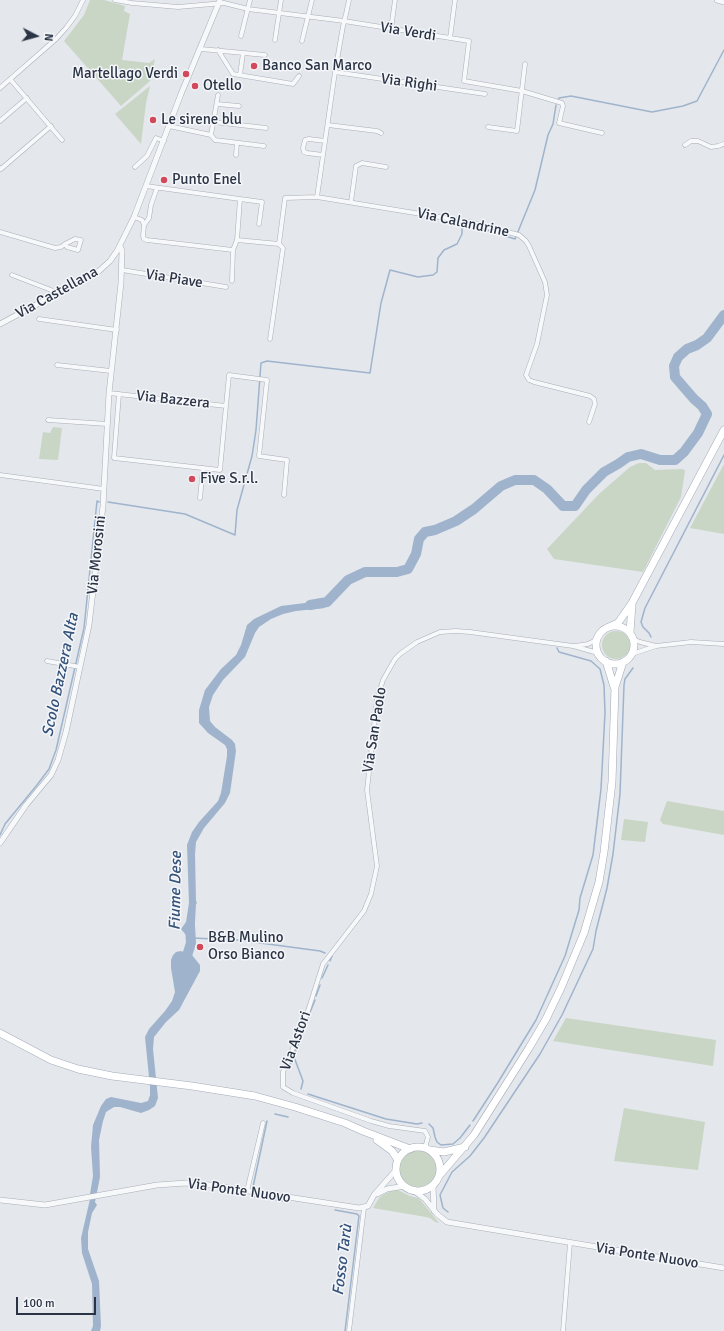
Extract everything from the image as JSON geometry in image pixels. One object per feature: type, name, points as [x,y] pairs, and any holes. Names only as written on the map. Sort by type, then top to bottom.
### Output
[{"type":"main road","points":[[623,662],[611,663],[606,661],[598,653],[598,636],[605,629],[618,623],[632,603],[724,430]]},
{"type":"main road","points":[[614,688],[623,662],[632,654],[634,649],[631,636],[632,603]]},
{"type":"main road","points":[[609,627],[620,626],[631,636]]},
{"type":"main road","points":[[465,1146],[444,1152],[415,1147],[410,1149],[401,1155],[398,1160],[396,1170],[398,1176],[405,1186],[413,1190],[420,1191],[427,1189],[433,1185],[439,1176],[465,1146],[474,1135],[546,1019],[574,959],[588,921],[599,882],[612,782],[614,688],[606,661]]},
{"type":"main road","points":[[0,1033],[38,1054],[65,1065],[93,1073],[132,1079],[167,1082],[255,1096],[345,1122],[363,1131],[410,1149]]},
{"type":"main road","points":[[363,1131],[390,1149],[398,1160]]},
{"type":"main road","points":[[427,1149],[435,1155],[439,1161],[439,1176]]},
{"type":"street","name":"Via Verdi","points":[[115,0],[178,7],[219,2],[248,9],[344,21],[469,41],[462,91]]},
{"type":"street","points":[[242,36],[250,0]]},
{"type":"street","points":[[276,40],[280,0]]},
{"type":"street","points":[[302,41],[312,0]]},
{"type":"street","points":[[318,198],[335,72],[349,0]]},
{"type":"street","points":[[391,29],[395,0]]},
{"type":"street","points":[[450,38],[455,0]]},
{"type":"street","points":[[717,0],[724,2]]},
{"type":"street","points":[[0,88],[56,39],[66,28],[82,2]]},
{"type":"street","name":"Via Castellana","points":[[0,324],[99,271],[110,261],[120,246],[134,217],[219,2]]},
{"type":"street","points":[[201,49],[265,55]]},
{"type":"street","points":[[218,50],[233,74],[293,84],[299,76]]},
{"type":"street","points":[[240,75],[243,53]]},
{"type":"street","points":[[488,127],[518,131],[525,64]]},
{"type":"street","name":"Via Righi","points":[[335,72],[485,94]]},
{"type":"street","points":[[10,79],[62,140]]},
{"type":"street","points":[[464,81],[522,91],[562,103],[563,106],[559,123],[602,133]]},
{"type":"street","points":[[218,95],[212,135],[215,140],[264,146]]},
{"type":"street","points":[[0,121],[27,98]]},
{"type":"street","points":[[217,104],[239,106]]},
{"type":"street","points":[[214,122],[266,128]]},
{"type":"street","points":[[328,125],[377,131],[381,133]]},
{"type":"street","points":[[0,168],[1,169],[51,126]]},
{"type":"street","points":[[169,126],[212,135]]},
{"type":"street","points":[[135,167],[147,156],[156,138],[164,141]]},
{"type":"street","points":[[323,155],[304,152],[302,148],[305,140],[325,141]]},
{"type":"street","points":[[685,145],[691,141],[698,141],[711,147],[724,144]]},
{"type":"street","points":[[236,155],[237,143]]},
{"type":"street","points":[[351,202],[356,166],[362,163],[386,167]]},
{"type":"street","points":[[146,186],[262,202],[259,224]]},
{"type":"street","points":[[157,188],[151,205],[149,218],[144,224],[144,239],[233,250]]},
{"type":"street","name":"Via Calandrine","points":[[270,339],[283,248],[279,244],[285,198],[318,198],[351,202],[470,222],[514,233],[526,241],[529,246],[545,282],[547,295],[537,344],[526,375],[529,380],[534,382],[590,396],[594,399],[595,404],[589,422]]},
{"type":"street","points":[[232,281],[233,250],[237,240],[240,199]]},
{"type":"street","points":[[134,217],[142,220],[144,224]]},
{"type":"street","points":[[0,232],[55,248],[63,246]]},
{"type":"street","points":[[237,240],[279,244]]},
{"type":"street","name":"Via Morosini","points":[[0,843],[26,805],[51,775],[58,760],[66,732],[89,624],[104,489],[109,393],[117,330],[122,270],[120,246]]},
{"type":"street","name":"Via Piave","points":[[122,270],[226,287]]},
{"type":"street","points":[[12,275],[51,290],[54,295]]},
{"type":"street","points":[[39,319],[117,330]]},
{"type":"street","points":[[57,365],[111,371]]},
{"type":"street","name":"Via Bazzera","points":[[119,394],[114,458],[220,470],[229,375],[267,380],[259,456],[287,460],[284,495]]},
{"type":"street","name":"Via Bazzera","points":[[109,393],[226,406]]},
{"type":"street","points":[[48,420],[107,424]]},
{"type":"street","points":[[200,498],[203,468]]},
{"type":"street","points":[[0,475],[104,489]]},
{"type":"street","name":"Via San Paolo","points":[[371,894],[377,866],[366,790],[371,740],[377,699],[383,680],[395,659],[417,642],[435,634],[456,631],[573,646],[598,653]]},
{"type":"street","name":"Via San Paolo","points":[[573,646],[588,644],[594,641],[598,636]]},
{"type":"street","points":[[631,636],[640,642],[656,646]]},
{"type":"street","points":[[632,654],[656,646],[691,642],[724,644]]},
{"type":"street","points":[[47,660],[80,668]]},
{"type":"street","name":"Via Astori","points":[[371,894],[364,911],[323,964],[306,1017],[284,1072],[283,1087],[293,1093],[371,1121],[389,1126],[424,1131],[428,1137],[427,1149]]},
{"type":"street","points":[[247,1191],[262,1123]]},
{"type":"street","points":[[349,1331],[364,1208],[368,1206],[374,1195],[396,1170]]},
{"type":"street","name":"Via Ponte Nuovo","points":[[0,1200],[45,1205],[157,1185],[186,1183],[210,1185],[364,1208]]},
{"type":"street","points":[[433,1185],[434,1211]]},
{"type":"street","points":[[374,1195],[387,1189],[405,1186]]},
{"type":"street","name":"Via Ponte Nuovo","points":[[413,1190],[425,1199],[434,1211],[447,1222],[724,1268]]},
{"type":"street","points":[[563,1331],[570,1243]]},
{"type":"green space","points":[[90,0],[104,0],[125,6],[124,11],[130,14],[122,60],[149,63],[155,59],[150,81],[121,106],[64,41],[84,15]]},
{"type":"green space","points":[[150,86],[146,103],[141,144],[115,114]]},
{"type":"green space","points":[[53,427],[62,428],[58,460],[39,459],[43,432],[50,433]]},
{"type":"green space","points":[[639,463],[646,463],[655,470],[683,469],[685,471],[681,497],[643,572],[554,559],[547,549],[599,494],[630,467]]},
{"type":"green space","points":[[724,464],[724,534],[690,528]]},
{"type":"green space","points":[[616,631],[626,635],[630,645],[626,655],[616,659],[606,655],[602,645],[606,635]]},
{"type":"green space","points":[[667,801],[724,811],[724,835],[663,824],[660,820]]},
{"type":"green space","points":[[624,819],[648,822],[645,842],[621,840]]},
{"type":"green space","points":[[566,1018],[716,1040],[713,1066],[553,1041]]},
{"type":"green space","points":[[624,1108],[705,1122],[698,1170],[614,1161]]},
{"type":"green space","points":[[422,1149],[429,1152],[435,1158],[438,1169],[437,1177],[429,1186],[422,1189],[414,1189],[407,1186],[399,1177],[398,1165],[401,1158],[410,1150]]},
{"type":"green space","points":[[393,1190],[398,1190],[418,1198],[439,1223],[426,1217],[373,1208],[379,1198]]},
{"type":"water","points":[[321,601],[325,608],[283,614],[271,619],[259,627],[245,657],[223,680],[213,695],[209,707],[210,721],[215,727],[232,740],[235,744],[236,751],[230,793],[225,803],[204,828],[196,842],[197,903],[194,940],[190,940],[181,929],[186,922],[189,903],[187,845],[192,832],[199,822],[218,801],[221,793],[227,756],[227,749],[225,745],[208,733],[199,723],[199,710],[205,690],[221,669],[236,655],[241,645],[247,625],[254,619],[281,606]]},
{"type":"water","points":[[181,951],[192,955],[200,965],[200,971],[179,1010],[166,1022],[154,1037],[153,1049],[158,1098],[155,1106],[141,1113],[120,1107],[114,1107],[106,1112],[103,1121],[99,1140],[100,1177],[95,1202],[97,1205],[92,1213],[88,1232],[88,1249],[99,1281],[101,1326],[100,1331],[91,1331],[93,1326],[92,1284],[82,1253],[81,1238],[91,1195],[93,1176],[91,1147],[93,1125],[101,1106],[106,1099],[111,1097],[141,1103],[148,1101],[150,1087],[145,1037],[149,1029],[172,1001],[175,992],[171,960],[176,952]]},
{"type":"waterway","name":"Scolo Bazzera Alta","points":[[558,100],[559,98],[571,96],[652,112],[683,106],[697,101],[724,50]]},
{"type":"waterway","name":"Scolo Bazzera Alta","points":[[108,502],[185,514],[235,535],[237,510],[252,456],[256,430],[261,363],[267,361],[370,373],[381,303],[390,270],[418,277],[433,275],[437,272],[438,258],[444,250],[457,244],[462,234],[462,229],[465,225],[470,225],[515,239],[535,190],[548,135],[553,124],[556,105]]},
{"type":"waterway","name":"Fiume Dese","points":[[310,605],[327,602],[348,580],[365,572],[397,572],[408,569],[416,554],[419,539],[425,532],[435,530],[456,521],[474,509],[501,486],[515,480],[534,480],[547,489],[563,506],[575,506],[586,490],[604,472],[628,457],[641,454],[660,460],[675,460],[684,452],[698,433],[707,414],[702,406],[675,377],[674,366],[678,357],[687,349],[697,345],[707,338],[724,315]]},
{"type":"waterway","points":[[651,637],[641,622],[645,608],[724,455]]},
{"type":"waterway","name":"Scolo Bazzera Alta","points":[[0,835],[5,824],[49,769],[56,750],[84,628],[97,501],[99,502]]},
{"type":"waterway","points":[[473,1121],[536,1020],[565,956],[579,910],[580,898],[593,855],[601,789],[605,713],[604,685],[600,669],[591,661],[559,652],[557,648]]},
{"type":"waterway","points":[[448,1212],[443,1208],[440,1195],[452,1172],[470,1156],[484,1138],[540,1054],[562,1015],[593,949],[613,854],[620,794],[624,685],[625,679],[633,668]]},
{"type":"waterway","name":"Fiume Dese","points":[[184,965],[191,943],[190,926]]},
{"type":"waterway","name":"Fosso Tarù","points":[[192,938],[238,940],[320,951],[325,953]]},
{"type":"waterway","name":"Fosso Tarù","points":[[330,961],[331,956]]},
{"type":"waterway","name":"Fosso Tarù","points":[[322,978],[328,965]]},
{"type":"waterway","name":"Fosso Tarù","points":[[316,996],[320,985]]},
{"type":"waterway","name":"Fosso Tarù","points":[[309,1015],[315,1000]]},
{"type":"waterway","name":"Fosso Tarù","points":[[289,1068],[308,1019]]},
{"type":"waterway","points":[[294,1057],[303,1081],[301,1089]]},
{"type":"waterway","points":[[308,1094],[386,1119],[417,1124],[422,1123]]},
{"type":"waterway","points":[[275,1114],[288,1117]]},
{"type":"waterway","name":"Fosso Tarù","points":[[253,1187],[267,1121]]},
{"type":"waterway","points":[[429,1124],[433,1128],[437,1142],[441,1145],[453,1144],[460,1138],[470,1125]]},
{"type":"waterway","name":"Fosso Tarù","points":[[251,1194],[251,1196],[284,1201]]},
{"type":"waterway","name":"Fosso Tarù","points":[[335,1210],[357,1214],[359,1216],[345,1331]]},
{"type":"place","name":"Banco San Marco","points":[[254,66]]},
{"type":"place","name":"Martellago Verdi","points":[[186,74]]},
{"type":"place","name":"Otello","points":[[195,86]]},
{"type":"place","name":"Le sirene blu","points":[[153,120]]},
{"type":"place","name":"Punto Enel","points":[[164,180]]},
{"type":"place","name":"Five S.r.l.","points":[[192,479]]},
{"type":"place","name":"B&B Mulino Orso Bianco","points":[[200,947]]}]
